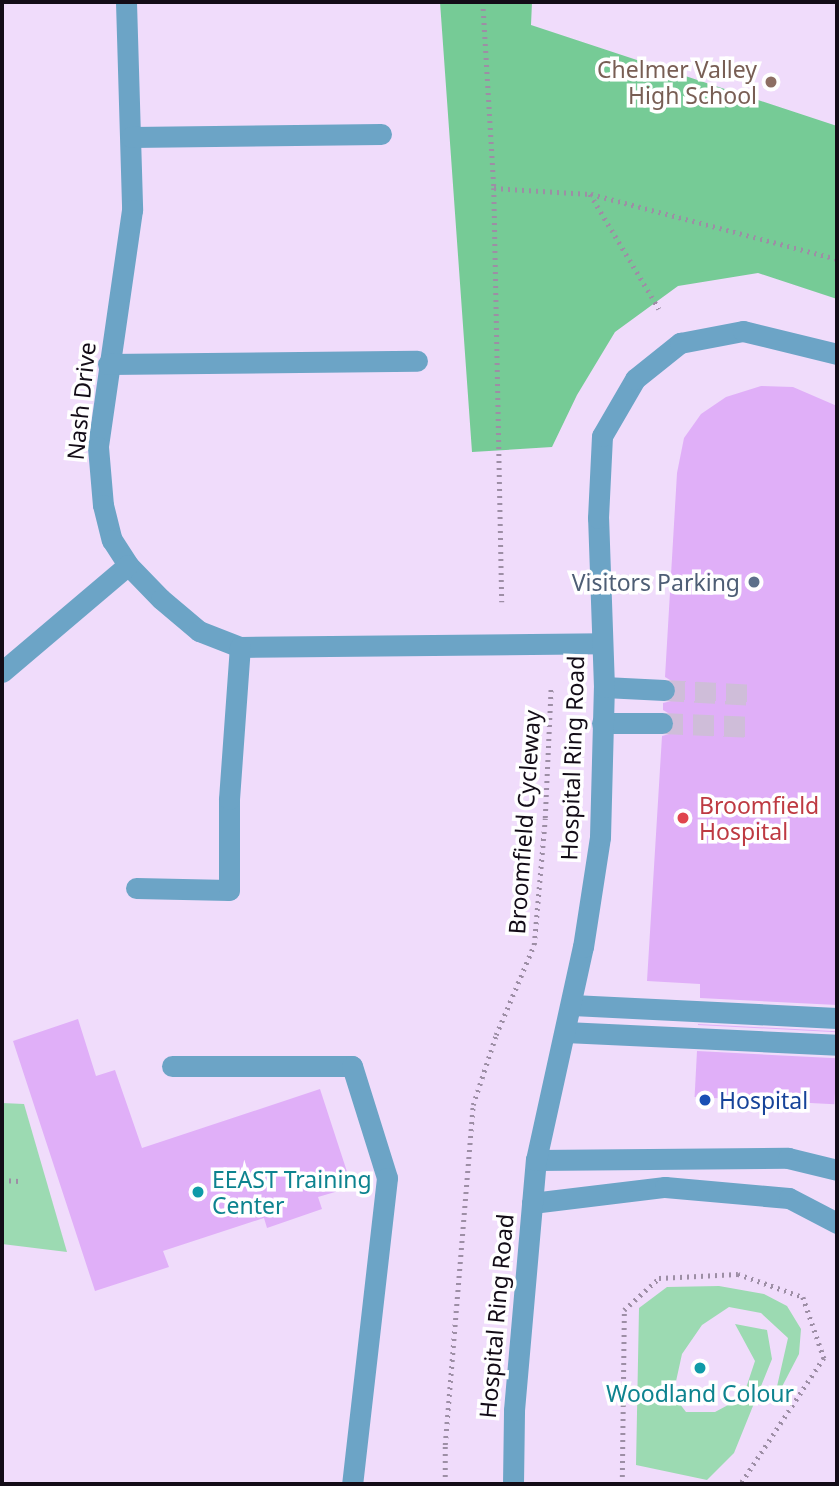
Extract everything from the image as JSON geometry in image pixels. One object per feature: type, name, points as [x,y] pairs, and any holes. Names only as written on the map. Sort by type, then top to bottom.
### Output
[{"type":"street","name":"Nash Drive","points":[[126,2],[132,211],[98,447],[103,505],[112,540],[128,565],[161,599],[199,631],[240,647],[602,643]]},
{"type":"street","points":[[131,137],[381,134]]},
{"type":"street","name":"Hospital Ring Road","points":[[513,1484],[514,1410],[536,1160],[572,1005],[600,837],[604,687],[598,518],[602,436],[635,379],[680,344],[743,331],[837,354]]},
{"type":"street","points":[[108,364],[417,361]]},
{"type":"street","points":[[2,672],[128,565]]},
{"type":"street","points":[[136,888],[229,890],[229,799],[240,647]]},
{"type":"street","points":[[604,687],[664,690]]},
{"type":"street","points":[[602,723],[662,723]]},
{"type":"street","points":[[572,1005],[837,1018]]},
{"type":"street","points":[[565,1032],[837,1045]]},
{"type":"street","points":[[172,1066],[352,1066],[387,1178],[352,1484]]},
{"type":"street","points":[[536,1160],[788,1158],[837,1170]]},
{"type":"street","points":[[532,1203],[665,1187],[789,1198],[837,1223]]},
{"type":"path","points":[[483,2],[494,188],[502,643]]},
{"type":"path","points":[[494,188],[590,194],[837,259],[837,269]]},
{"type":"path","points":[[590,194],[680,344]]},
{"type":"path","points":[[648,314],[656,304]]},
{"type":"path","name":"Broomfield Cycleway","points":[[445,1484],[445,1445],[474,1105],[496,1035],[534,945],[545,818],[553,643]]},
{"type":"path","points":[[2,1180],[19,1181]]},
{"type":"path","points":[[622,1484],[624,1310],[659,1278],[738,1274],[803,1297],[824,1358],[741,1484]]},
{"type":"green space","points":[[440,2],[532,2],[531,25],[837,126],[837,299],[758,273],[678,286],[615,332],[577,395],[552,447],[472,452]]},
{"type":"green space","points":[[2,1103],[24,1104],[67,1252],[2,1244]]},
{"type":"green space","points":[[719,1286],[764,1294],[787,1306],[801,1329],[799,1354],[773,1404],[788,1338],[761,1313],[729,1307],[702,1325],[682,1354],[673,1395],[686,1412],[715,1412],[743,1397],[755,1361],[735,1324],[767,1330],[772,1359],[734,1453],[707,1480],[636,1465],[639,1308],[667,1287]]},
{"type":"building","name":"Visitors Parking","points":[[761,386],[793,387],[837,406],[837,1005],[700,998],[700,984],[647,981],[662,736],[669,734],[675,724],[673,716],[663,710],[663,703],[671,701],[677,691],[675,683],[665,677],[677,473],[684,438],[701,414],[726,397]]},
{"type":"building","name":"EEAST Training Center","points":[[78,1019],[96,1076],[115,1070],[142,1148],[320,1089],[352,1187],[318,1197],[322,1209],[267,1228],[264,1218],[163,1251],[169,1267],[95,1291],[13,1041]]},
{"type":"building","points":[[698,1024],[837,1031],[837,1032]]},
{"type":"building","points":[[697,1051],[837,1058],[834,1104],[695,1097]]},
{"type":"tunnel","points":[[664,690],[756,695]]},
{"type":"tunnel","points":[[662,723],[754,727]]},
{"type":"place","name":"Chelmer Valley High School","points":[[771,82]]},
{"type":"place","name":"Visitors Parking","points":[[754,582]]},
{"type":"place","name":"Broomfield Hospital","points":[[683,818]]},
{"type":"place","name":"Hospital","points":[[705,1100]]},
{"type":"place","name":"EEAST Training Center","points":[[198,1192]]},
{"type":"place","name":"Woodland Colour","points":[[700,1368]]}]
